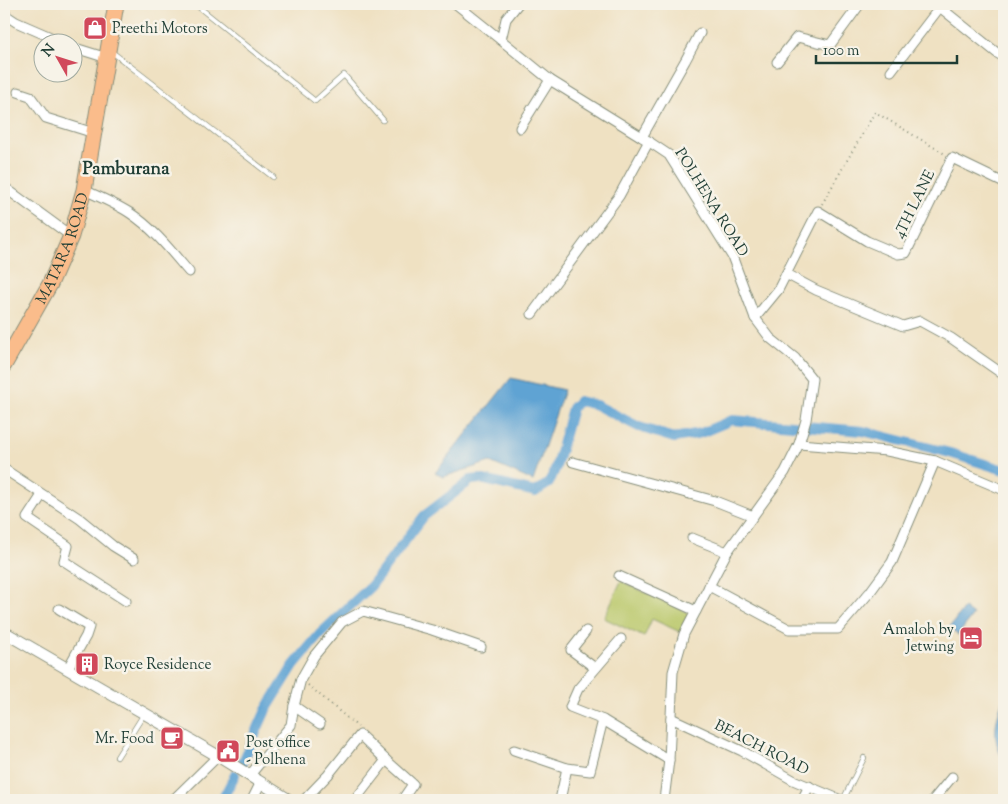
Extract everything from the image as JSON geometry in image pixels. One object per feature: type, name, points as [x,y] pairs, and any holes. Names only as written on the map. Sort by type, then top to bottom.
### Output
[{"type":"highway","name":"MATARA ROAD","points":[[4,365],[50,284],[71,236],[84,190],[116,4]]},
{"type":"street","name":"POLHENA ROAD","points":[[456,4],[550,80],[669,155],[732,256],[755,318],[770,338],[795,358],[812,379],[806,420],[800,440]]},
{"type":"street","points":[[501,40],[506,19],[518,4]]},
{"type":"street","points":[[777,62],[796,37],[830,45],[860,4]]},
{"type":"street","points":[[891,71],[938,6],[1004,57]]},
{"type":"street","points":[[4,14],[16,22],[39,32]]},
{"type":"street","points":[[532,314],[619,196],[700,33]]},
{"type":"street","points":[[82,49],[108,54]]},
{"type":"street","points":[[520,128],[550,80]]},
{"type":"street","points":[[18,92],[30,96],[46,118],[94,133]]},
{"type":"street","name":"4TH LANE","points":[[818,211],[866,241],[898,254],[906,252],[952,158],[1004,183]]},
{"type":"street","points":[[4,188],[71,236]]},
{"type":"street","points":[[84,190],[107,200],[131,214],[153,232],[189,272]]},
{"type":"street","points":[[755,318],[778,290],[818,211]]},
{"type":"street","points":[[786,274],[816,290],[903,326],[920,321],[951,338],[1004,375]]},
{"type":"street","points":[[664,800],[669,760],[673,672],[684,634],[727,552],[785,472],[800,440],[887,450],[935,461],[1004,490]]},
{"type":"street","points":[[709,586],[789,629],[838,629],[870,592],[892,562],[935,461]]},
{"type":"street","points":[[573,462],[715,501],[753,516]]},
{"type":"street","points":[[4,469],[80,519],[113,546],[134,558]]},
{"type":"street","points":[[42,495],[27,518],[68,546],[64,561],[126,601]]},
{"type":"street","points":[[692,538],[727,552]]},
{"type":"street","points":[[618,576],[696,611]]},
{"type":"street","points":[[60,609],[89,627],[68,668]]},
{"type":"street","points":[[250,775],[292,725],[294,706],[302,679],[314,656],[342,622],[363,610],[482,647]]},
{"type":"street","points":[[586,631],[571,650],[596,668]]},
{"type":"street","points":[[4,632],[230,763],[289,800]]},
{"type":"street","points":[[621,639],[578,689],[570,707],[603,720],[669,760]]},
{"type":"street","points":[[294,706],[320,724]]},
{"type":"street","name":"BEACH ROAD","points":[[671,718],[742,751],[793,780],[842,800]]},
{"type":"street","points":[[514,750],[567,768],[590,771],[603,720]]},
{"type":"street","points":[[304,800],[328,775],[360,735],[413,784],[402,800]]},
{"type":"street","points":[[173,800],[218,756]]},
{"type":"street","points":[[355,800],[386,760]]},
{"type":"street","points":[[560,800],[567,768]]},
{"type":"street","points":[[933,800],[952,777]]},
{"type":"street","points":[[252,800],[261,782]]},
{"type":"street","points":[[802,800],[808,786]]},
{"type":"lane","points":[[195,4],[315,101],[344,75],[383,120]]},
{"type":"lane","points":[[108,54],[273,178]]},
{"type":"lane","points":[[117,757],[144,713]]},
{"type":"lane","points":[[842,800],[864,758]]},
{"type":"path","points":[[818,211],[875,112],[952,158]]},
{"type":"path","points":[[302,679],[360,729],[360,735]]},
{"type":"green space","points":[[621,581],[689,613],[680,632],[652,619],[644,637],[604,618]]},
{"type":"water","points":[[511,378],[564,390],[533,481],[490,462],[443,477],[435,473]]},
{"type":"water","points":[[964,608],[973,615],[958,635],[949,628]]},
{"type":"water","points":[[1004,697],[1004,761],[997,745],[996,729],[998,714]]},
{"type":"waterway","points":[[241,766],[266,710],[294,665],[320,634],[371,586],[424,516],[471,480],[480,479],[535,492],[549,483],[556,467],[572,408],[579,401],[596,405],[639,427],[674,438],[701,433],[732,420],[863,431],[950,453],[1004,470]]},
{"type":"waterway","points":[[222,800],[235,775]]},
{"type":"place","name":"Preethi Motors","points":[[95,28]]},
{"type":"place","name":"Amaloh by Jetwing","points":[[971,638]]},
{"type":"place","name":"Royce Residence","points":[[87,664]]},
{"type":"place","name":"Mr. Food","points":[[172,738]]},
{"type":"place","name":"Post office - Polhena","points":[[228,751]]},
{"type":"district","name":"Pamburana","points":[[126,168]]}]
